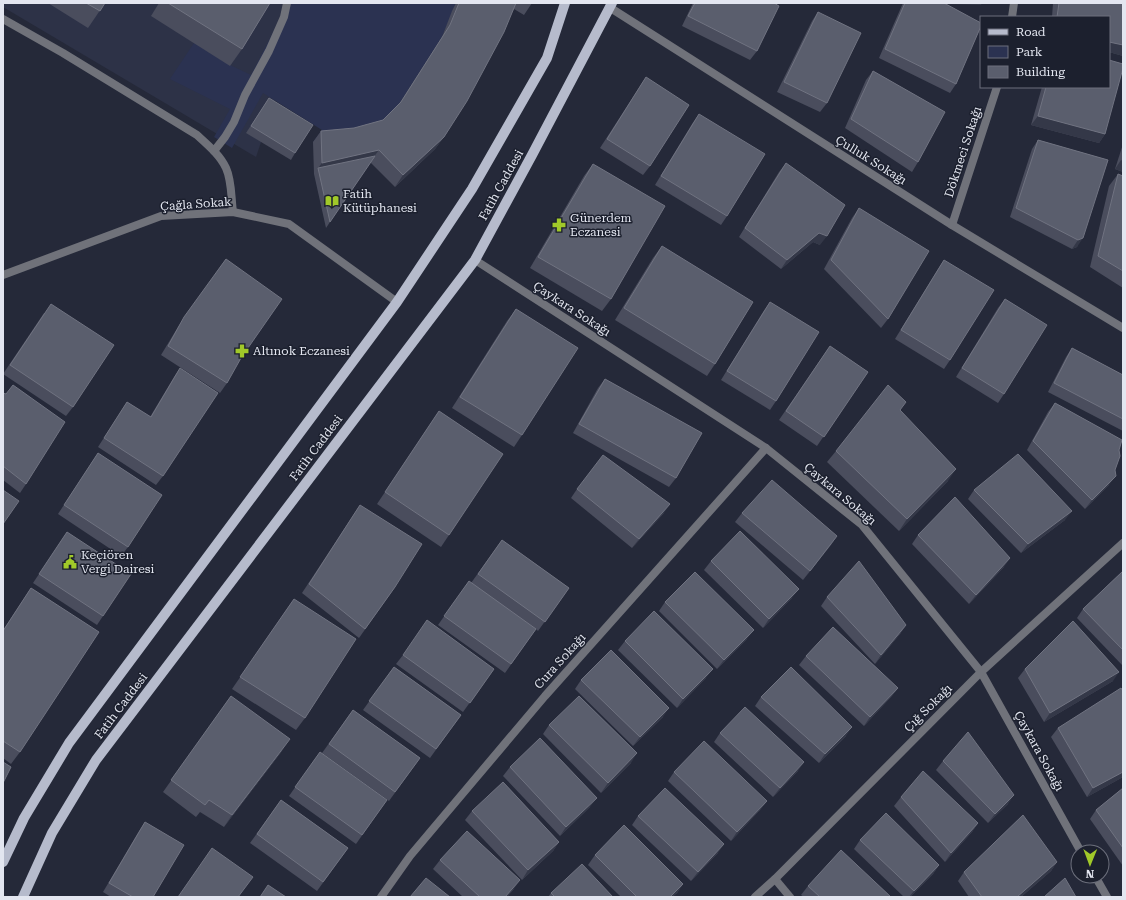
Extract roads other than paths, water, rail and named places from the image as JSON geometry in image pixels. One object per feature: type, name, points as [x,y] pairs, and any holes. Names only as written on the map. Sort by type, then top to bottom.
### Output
[{"type":"main road","name":"Fatih Caddesi","points":[[3,862],[24,818],[69,743],[398,302],[472,189],[547,58],[565,3]]},
{"type":"main road","name":"Fatih Caddesi","points":[[23,897],[52,833],[96,760],[475,260],[611,5]]},
{"type":"street","points":[[214,151],[231,127],[252,79],[269,51],[284,16],[287,3]]},
{"type":"street","points":[[1012,16],[1014,3]]},
{"type":"street","name":"Çulluk Sokağı","points":[[611,5],[952,225],[1123,328]]},
{"type":"street","points":[[3,19],[63,52],[197,135],[214,151],[227,168],[233,212]]},
{"type":"street","name":"Dökmeci Sokağı","points":[[952,225],[997,88]]},
{"type":"street","name":"Çağla Sokak","points":[[3,275],[161,216],[233,212],[289,224],[398,302]]},
{"type":"street","name":"Çaykara Sokağı","points":[[475,260],[766,448],[862,525],[981,672],[1077,844]]},
{"type":"street","name":"Cura Sokağı","points":[[381,897],[410,856],[545,696],[766,448]]},
{"type":"street","name":"Çığ Sokağı","points":[[755,897],[775,879],[981,672],[1123,543]]},
{"type":"street","points":[[775,879],[790,897]]},
{"type":"street","points":[[1100,884],[1107,897]]},
{"type":"place","name":"Fatih Kütüphanesi","points":[[332,201]]},
{"type":"place","name":"Günerdem Eczanesi","points":[[559,225]]},
{"type":"place","name":"Altınok Eczanesi","points":[[242,351]]},
{"type":"place","name":"Keçiören Vergi Dairesi","points":[[70,562]]}]
